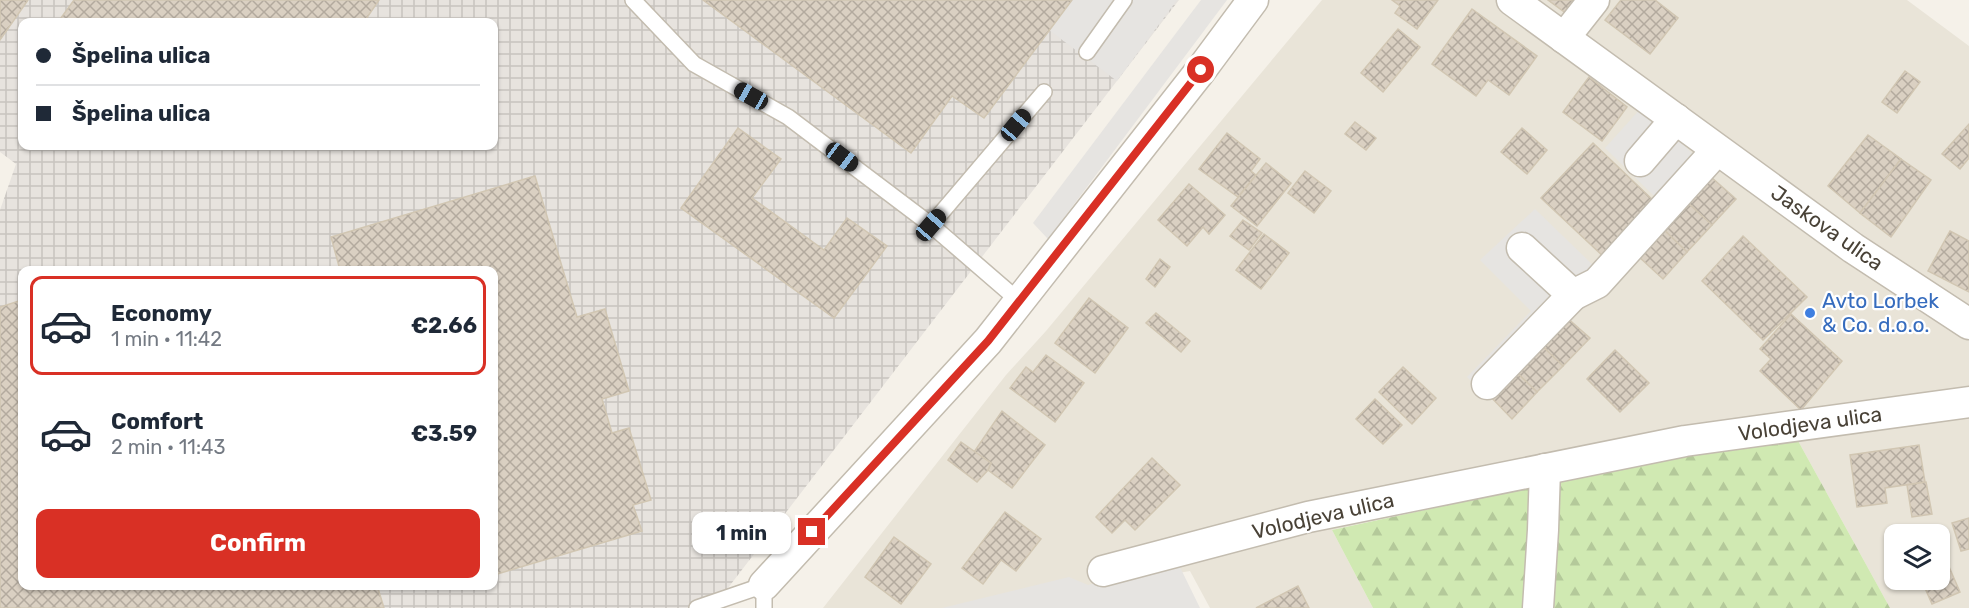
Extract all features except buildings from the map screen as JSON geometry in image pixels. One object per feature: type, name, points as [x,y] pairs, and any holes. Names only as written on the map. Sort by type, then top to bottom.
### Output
[{"type":"street","points":[[764,596],[988,341],[1201,70],[1253,0]]},
{"type":"street","name":"Jaskova ulica","points":[[1512,0],[1853,248],[1969,324]]},
{"type":"street","points":[[1564,38],[1594,0]]},
{"type":"street","points":[[1640,161],[1676,119]]},
{"type":"street","points":[[1487,384],[1573,294],[1597,283],[1717,150]]},
{"type":"street","points":[[1522,248],[1573,294]]},
{"type":"street","name":"Volodjeva ulica","points":[[1103,572],[1308,517],[1685,441],[1969,402]]},
{"type":"street","points":[[1538,608],[1545,469]]},
{"type":"lane","points":[[633,0],[694,64],[789,117],[931,225],[1019,301]]},
{"type":"lane","points":[[1087,52],[1124,0]]},
{"type":"lane","points":[[931,225],[1044,92]]},
{"type":"lane","points":[[698,608],[764,596]]},
{"type":"shaded area","points":[[0,0],[1179,0],[728,588],[709,608],[0,608],[0,210],[16,164],[0,152]]},
{"type":"shaded area","points":[[1072,0],[1177,0],[1117,81],[1049,30]]},
{"type":"shaded area","points":[[1201,0],[1227,0],[1048,239],[1033,223]]},
{"type":"shaded area","points":[[1322,0],[1907,0],[1969,46],[1969,608],[1890,608],[1791,428],[1332,530],[1373,608],[1210,608],[1190,571],[975,608],[823,608],[1006,375],[1046,331]]},
{"type":"shaded area","points":[[1642,107],[1693,154],[1655,197],[1605,148]]},
{"type":"shaded area","points":[[1535,209],[1598,270],[1476,386],[1467,377],[1531,311],[1480,260]]},
{"type":"shaded area","points":[[1177,561],[1200,608],[942,608],[1069,577],[1088,585]]},
{"type":"green space","points":[[1791,428],[1890,608],[1373,608],[1332,530],[1684,454]]},
{"type":"place","name":"Avto Lorbek & Co. d.o.o.","points":[[1810,313]]},
{"type":"route","points":[[812,532],[988,341],[1201,70]]}]
